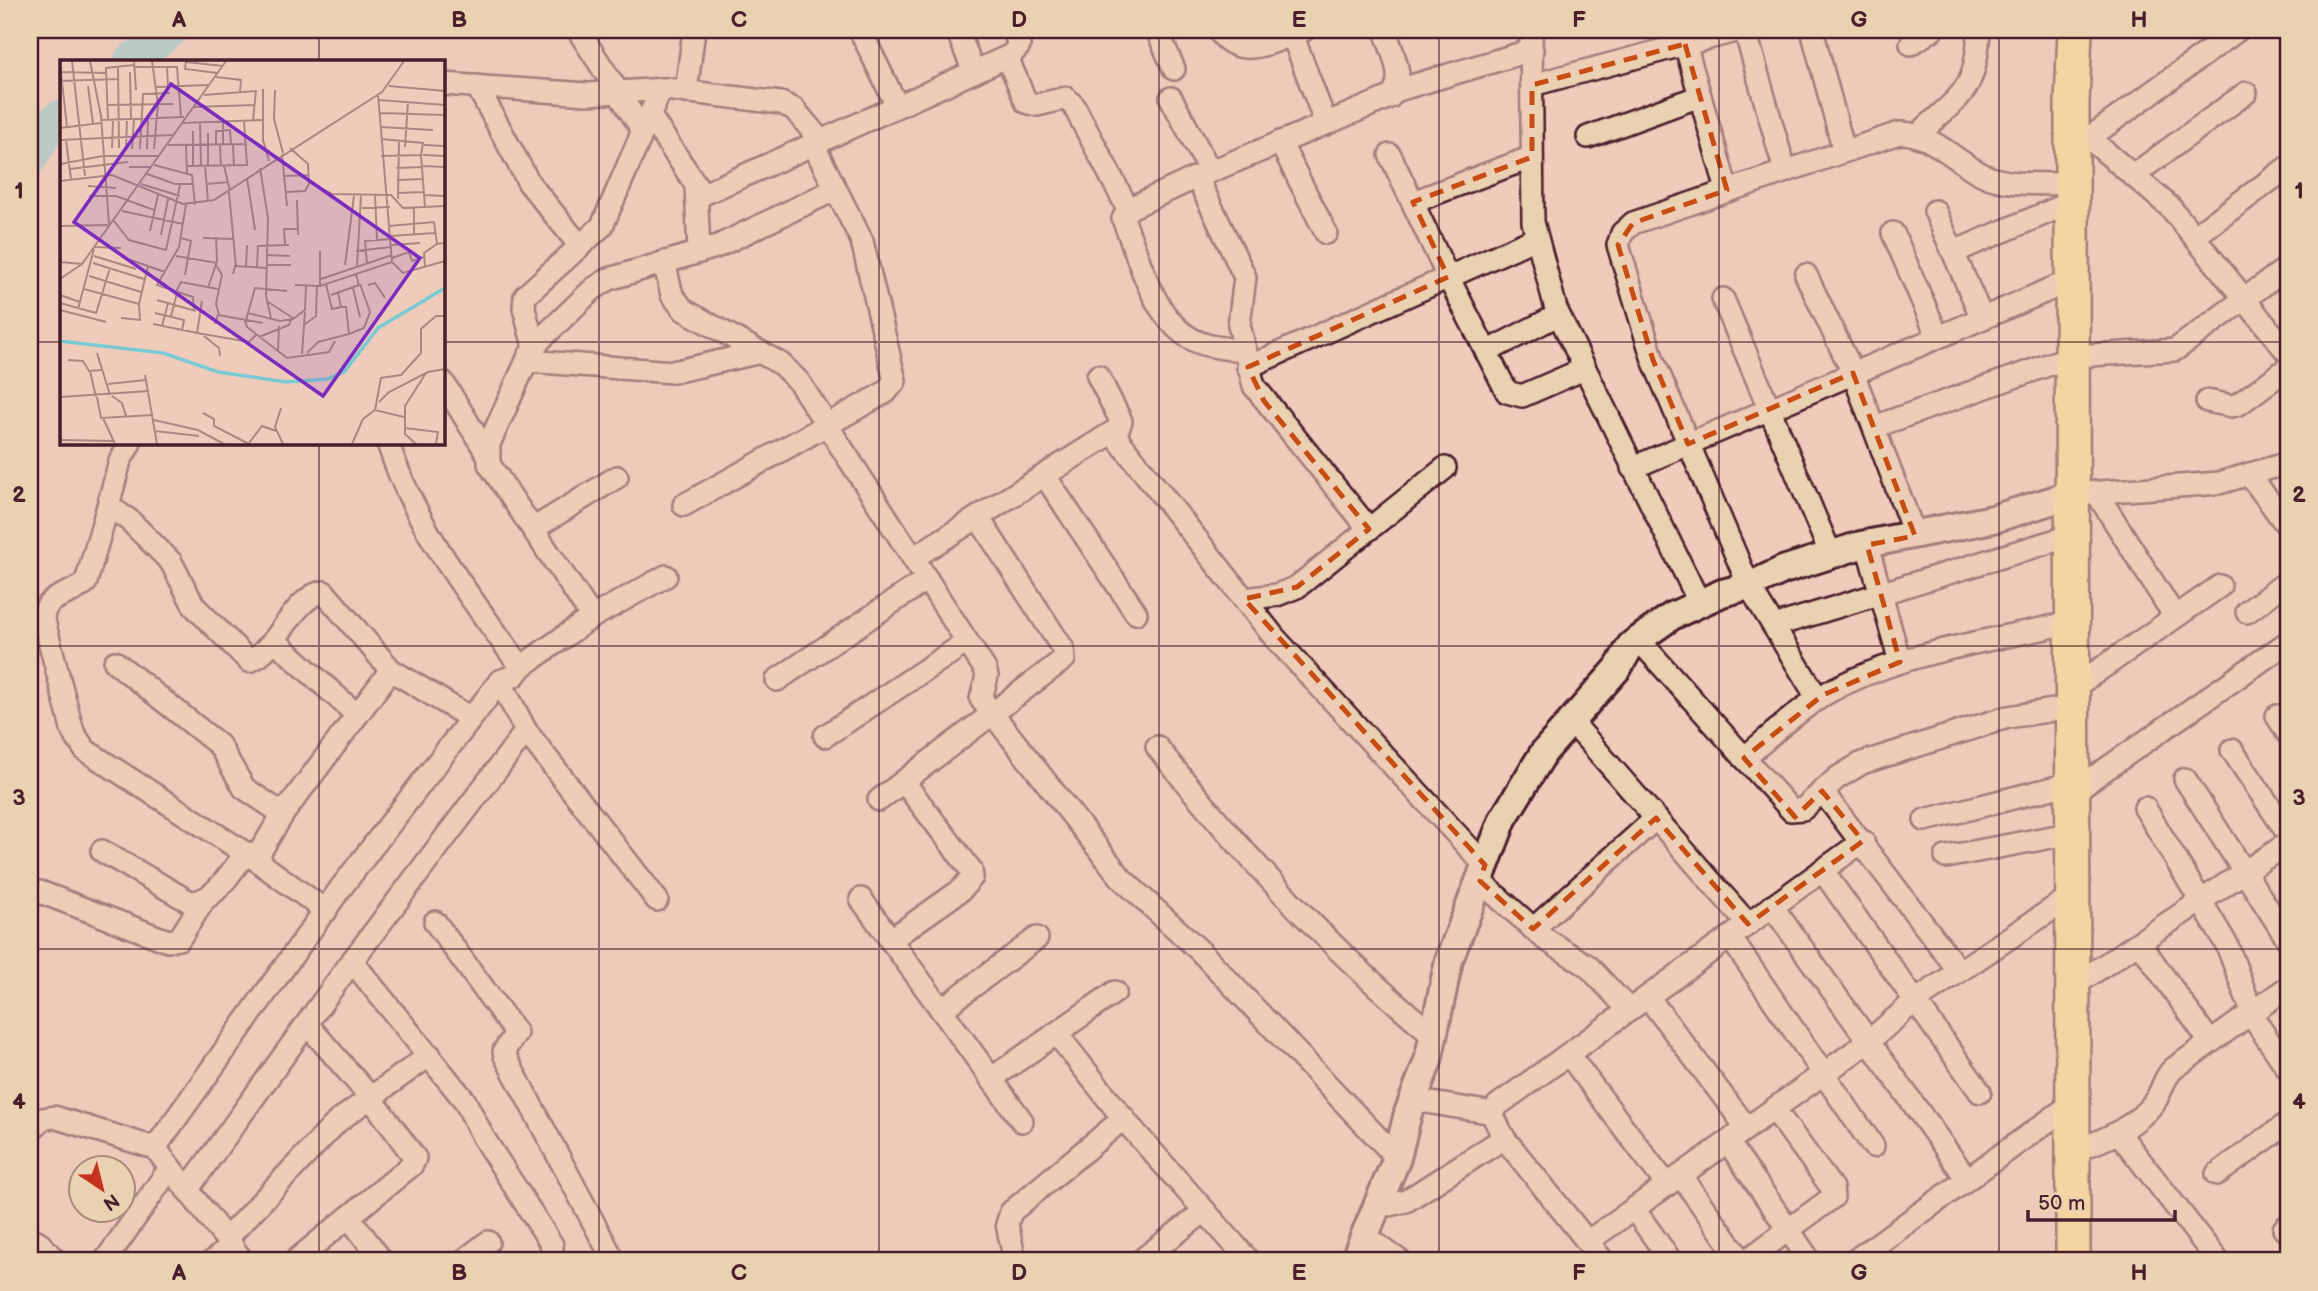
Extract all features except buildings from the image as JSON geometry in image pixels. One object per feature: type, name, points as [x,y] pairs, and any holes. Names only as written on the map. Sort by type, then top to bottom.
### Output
[{"type":"main road","points":[[2069,1258],[2073,1151],[2073,535],[2084,493],[2073,356],[2072,193],[2081,144],[2075,30]]},
{"type":"street","points":[[578,30],[615,92],[647,124],[692,177],[699,196],[699,252]]},
{"type":"street","points":[[686,92],[694,30]]},
{"type":"street","points":[[860,30],[897,106]]},
{"type":"street","points":[[957,30],[974,72]]},
{"type":"street","points":[[699,196],[1007,57],[1019,46],[1014,30]]},
{"type":"street","points":[[1157,30],[1174,69]]},
{"type":"street","points":[[1218,30],[1230,44],[1249,49],[1298,32],[1326,124]]},
{"type":"street","points":[[1385,30],[1400,80],[1398,90]]},
{"type":"street","points":[[1532,85],[1661,40],[1685,44],[1739,30]]},
{"type":"street","points":[[1745,30],[1785,171]]},
{"type":"street","points":[[1812,30],[1844,151]]},
{"type":"street","points":[[1911,44],[1932,30]]},
{"type":"street","points":[[1917,136],[1966,90],[1974,77],[1979,30]]},
{"type":"street","points":[[2238,30],[2081,144],[2135,174],[2195,236],[2288,353]]},
{"type":"street","points":[[1536,238],[1448,277],[1246,359],[1192,339],[1165,315],[1123,219],[1128,209],[1203,174],[1391,97],[1398,90],[1531,40],[1532,211],[1536,238],[1558,315],[1700,604]]},
{"type":"street","points":[[1685,44],[1727,190]]},
{"type":"street","points":[[1007,57],[1026,102],[1037,105],[1066,98],[1070,100],[1128,209]]},
{"type":"street","points":[[444,84],[587,94],[661,89],[788,105],[816,142],[834,190],[862,241],[896,373],[895,381],[886,392],[684,505]]},
{"type":"street","points":[[477,86],[529,183],[580,246]]},
{"type":"street","points":[[531,354],[524,308],[525,296],[605,220],[661,89]]},
{"type":"street","points":[[2135,174],[2246,93]]},
{"type":"street","points":[[1588,137],[1700,96]]},
{"type":"street","points":[[1171,98],[1245,277],[1239,317],[1254,386],[1369,529]]},
{"type":"street","points":[[1818,699],[1749,586],[1688,444],[1653,360],[1618,245],[1622,233],[1633,223],[1899,133],[1917,136],[1991,178],[2072,193]]},
{"type":"street","points":[[1280,142],[1326,233]]},
{"type":"street","points":[[1390,155],[1507,392],[1515,397],[1584,369]]},
{"type":"street","points":[[1412,202],[1532,157]]},
{"type":"street","points":[[2195,236],[2288,167]]},
{"type":"street","points":[[488,455],[489,444],[531,354],[601,283],[699,252],[834,190]]},
{"type":"street","points":[[1954,252],[2072,193]]},
{"type":"street","points":[[1935,212],[1982,318]]},
{"type":"street","points":[[1893,233],[1938,337]]},
{"type":"street","points":[[664,262],[671,295],[677,304],[791,372],[985,669],[987,676],[981,696],[1122,879],[1200,951],[1396,1158]]},
{"type":"street","points":[[1874,427],[2073,356],[2175,350],[2288,267]]},
{"type":"street","points":[[1807,275],[1853,373],[1915,536]]},
{"type":"street","points":[[1632,468],[2072,279]]},
{"type":"street","points":[[1723,299],[1831,555]]},
{"type":"street","points":[[1486,352],[1558,315]]},
{"type":"street","points":[[531,354],[673,372],[761,352]]},
{"type":"street","points":[[2207,401],[2239,404],[2288,369]]},
{"type":"street","points":[[913,558],[1113,433],[1121,421],[1098,376]]},
{"type":"street","points":[[444,384],[488,455],[494,472],[592,617]]},
{"type":"street","points":[[1113,433],[1275,638],[1483,873],[1534,929],[1559,950],[1588,966],[1629,1010]]},
{"type":"street","points":[[129,444],[120,461],[86,582],[55,598],[44,609],[43,617],[73,732],[85,750],[253,858],[326,911]]},
{"type":"street","points":[[388,444],[397,475],[447,564],[521,667]]},
{"type":"street","points":[[1354,1261],[1396,1158],[1429,1061],[1432,1034],[1450,960],[1503,819],[1544,752],[1618,668],[1631,645],[1672,617],[1722,593],[1749,586],[1783,570],[1867,545],[1993,519],[2084,493],[2219,483],[2288,463]]},
{"type":"street","points":[[1244,598],[1278,595],[1297,587],[1446,468]]},
{"type":"street","points":[[2249,474],[2288,527]]},
{"type":"street","points":[[1045,476],[1136,613]]},
{"type":"street","points":[[533,529],[617,477]]},
{"type":"street","points":[[2084,493],[2175,617]]},
{"type":"street","points":[[108,506],[129,520],[170,562],[194,606],[249,660],[259,656],[308,599],[324,592],[391,670],[469,718]]},
{"type":"street","points":[[879,800],[1061,664],[1064,653],[978,517]]},
{"type":"street","points":[[1774,626],[2073,535]]},
{"type":"street","points":[[1867,545],[1900,662]]},
{"type":"street","points":[[155,1148],[326,911],[499,681],[514,676],[521,667],[592,617],[666,576]]},
{"type":"street","points":[[777,680],[927,579]]},
{"type":"street","points":[[2247,612],[2288,581]]},
{"type":"street","points":[[1639,640],[1791,810],[1803,808],[1850,768],[1862,763],[2073,698],[2175,617],[2220,586]]},
{"type":"street","points":[[1744,758],[1818,699],[1900,662],[2073,622]]},
{"type":"street","points":[[274,640],[357,715]]},
{"type":"street","points":[[825,736],[967,642]]},
{"type":"street","points":[[1925,820],[2073,787],[2288,642]]},
{"type":"street","points":[[115,662],[219,745],[244,788],[283,814]]},
{"type":"street","points":[[40,892],[168,941],[179,939],[204,900],[258,855],[260,846],[283,814],[391,670]]},
{"type":"street","points":[[499,681],[526,731],[657,900]]},
{"type":"street","points":[[2277,716],[2288,734]]},
{"type":"street","points":[[1572,722],[1748,924]]},
{"type":"street","points":[[187,1190],[352,961],[526,731]]},
{"type":"street","points":[[1157,747],[1214,819],[1316,931],[1376,988],[1432,1034]]},
{"type":"street","points":[[2232,750],[2288,834]]},
{"type":"street","points":[[2185,779],[2288,940]]},
{"type":"street","points":[[890,940],[961,890],[972,877],[971,870],[904,782]]},
{"type":"street","points":[[1822,791],[1863,841],[1959,971]]},
{"type":"street","points":[[2145,808],[2234,960],[2256,1022],[2288,1069]]},
{"type":"street","points":[[1534,929],[1656,818]]},
{"type":"street","points":[[1946,858],[2073,833]]},
{"type":"street","points":[[1603,1261],[1504,1138],[1493,1121],[1493,1113],[1498,1105],[1863,841]]},
{"type":"street","points":[[2073,986],[2288,843]]},
{"type":"street","points":[[102,850],[190,902],[204,900]]},
{"type":"street","points":[[1822,870],[1980,1092]]},
{"type":"street","points":[[1587,1242],[1868,1042],[1915,1001],[2073,895]]},
{"type":"street","points":[[860,899],[1021,1121]]},
{"type":"street","points":[[1772,906],[1967,1179]]},
{"type":"street","points":[[435,922],[516,1033],[504,1051],[505,1056],[614,1261]]},
{"type":"street","points":[[1730,937],[1873,1146]]},
{"type":"street","points":[[941,1010],[1037,938]]},
{"type":"street","points":[[2139,942],[2210,1042]]},
{"type":"street","points":[[352,961],[465,1101],[482,1137],[552,1245],[552,1261]]},
{"type":"street","points":[[2073,1151],[2104,1141],[2118,1132],[2151,1105],[2166,1076],[2288,987]]},
{"type":"street","points":[[991,1079],[1115,992]]},
{"type":"street","points":[[1648,997],[1747,1128]]},
{"type":"street","points":[[295,1261],[412,1165],[415,1158],[371,1098],[307,1024]]},
{"type":"street","points":[[1056,1033],[1124,1118],[1249,1261]]},
{"type":"street","points":[[213,1261],[234,1248],[328,1131],[430,1055]]},
{"type":"street","points":[[1570,1055],[1674,1181],[1745,1261],[1827,1203],[1833,1193],[1774,1109]]},
{"type":"street","points":[[1414,1100],[1493,1113]]},
{"type":"street","points":[[1854,1261],[2073,1102]]},
{"type":"street","points":[[30,1131],[42,1119],[54,1117],[155,1148],[234,1248]]},
{"type":"street","points":[[1015,1261],[1007,1224],[1012,1212],[1124,1118]]},
{"type":"street","points":[[2217,1174],[2288,1123]]},
{"type":"street","points":[[2118,1132],[2218,1261]]},
{"type":"street","points":[[1378,1203],[1390,1205],[1406,1201],[1504,1138]]},
{"type":"street","points":[[1728,1142],[1810,1261]]},
{"type":"street","points":[[105,1261],[170,1168]]},
{"type":"street","points":[[1634,1209],[1671,1261]]},
{"type":"street","points":[[1140,1261],[1205,1211]]},
{"type":"street","points":[[349,1217],[382,1261]]},
{"type":"street","points":[[1365,1236],[1400,1261]]},
{"type":"street","points":[[30,1239],[37,1241],[56,1261]]},
{"type":"street","points":[[463,1261],[488,1242]]},
{"type":"highlighted area","points":[[1685,44],[1727,190],[1633,223],[1618,245],[1653,360],[1688,444],[1853,373],[1915,536],[1867,545],[1900,662],[1823,695],[1744,758],[1795,817],[1822,791],[1863,841],[1748,924],[1656,818],[1533,929],[1480,881],[1485,865],[1244,599],[1297,587],[1369,529],[1264,401],[1248,367],[1448,277],[1413,202],[1532,157],[1532,85]]},
{"type":"waterway","points":[[132,60],[171,30]]},
{"type":"waterway","points":[[30,158],[50,125],[60,118]]}]
